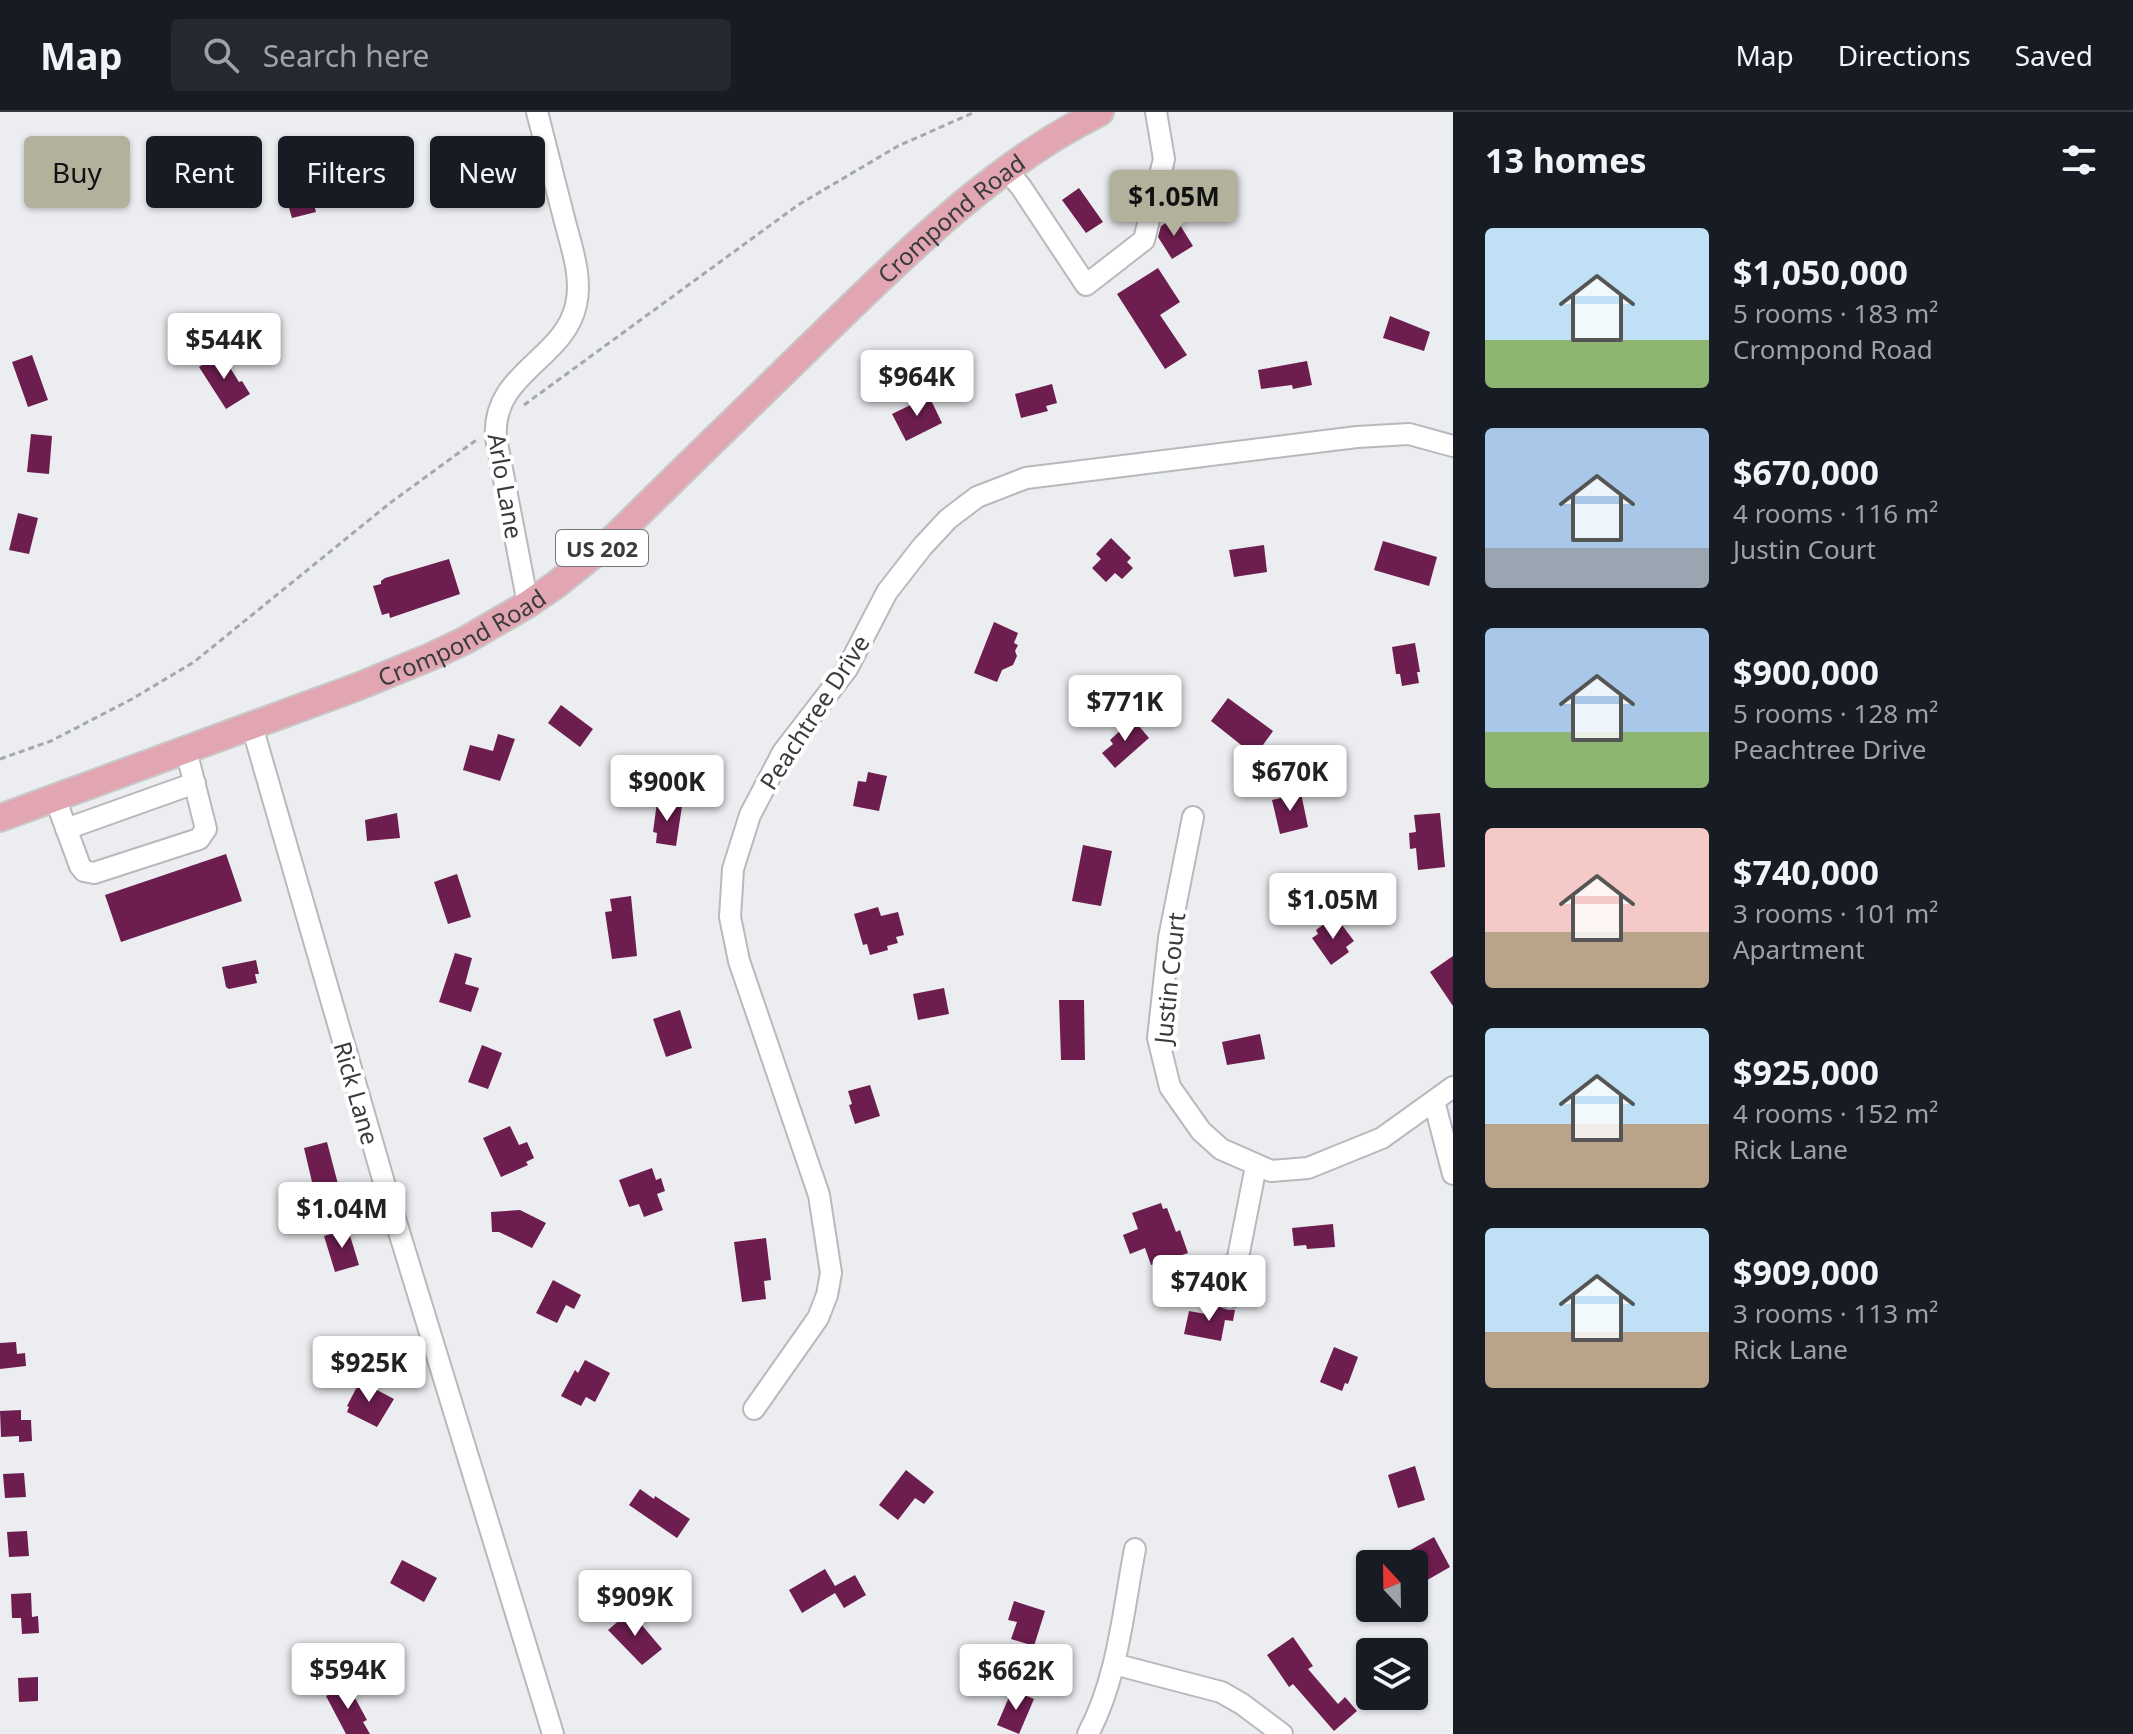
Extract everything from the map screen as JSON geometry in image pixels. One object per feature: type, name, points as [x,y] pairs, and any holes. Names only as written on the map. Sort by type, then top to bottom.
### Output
[{"type":"main road","name":"Crompond Road","points":[[0,818],[430,657],[528,604],[615,537],[912,248],[1006,169],[1042,143],[1100,112]]},
{"type":"street","name":"Arlo Lane","points":[[528,604],[496,438],[496,412],[509,390],[569,325],[578,289],[574,259],[537,112]]},
{"type":"street","points":[[1006,169],[1086,285],[1144,240],[1164,159],[1156,112]]},
{"type":"street","name":"Peachtree Drive","points":[[754,1409],[818,1318],[831,1273],[819,1195],[739,961],[730,917],[733,869],[750,815],[783,752],[847,669],[887,592],[948,519],[977,497],[1026,478],[1357,437],[1409,434],[1453,446]]},
{"type":"street","name":"Rick Lane","points":[[252,726],[385,1186],[553,1734]]},
{"type":"street","points":[[55,798],[84,871],[94,873],[199,839],[206,829],[186,750]]},
{"type":"street","points":[[66,829],[195,783]]},
{"type":"street","name":"Justin Court","points":[[1193,817],[1169,938],[1158,1038],[1170,1087],[1201,1131],[1221,1149],[1256,1166],[1271,1171],[1308,1168],[1382,1138],[1453,1087]]},
{"type":"street","points":[[1434,1101],[1453,1174]]},
{"type":"street","points":[[1230,1298],[1256,1166]]},
{"type":"street","points":[[1088,1734],[1097,1718],[1114,1664],[1135,1549]]},
{"type":"street","points":[[1114,1664],[1221,1692],[1282,1734]]},
{"type":"building","points":[[1079,188],[1103,222],[1086,233],[1062,200]]},
{"type":"building","points":[[289,208],[315,208],[316,212],[292,218]]},
{"type":"building","points":[[1175,217],[1193,246],[1172,259],[1158,237],[1161,226]]},
{"type":"building","points":[[1158,268],[1180,302],[1160,315],[1187,355],[1165,369],[1117,294]]},
{"type":"building","points":[[1390,316],[1430,332],[1424,351],[1383,338]]},
{"type":"building","points":[[221,353],[250,394],[226,409],[199,367]]},
{"type":"building","points":[[32,355],[48,400],[28,407],[12,362]]},
{"type":"building","points":[[1307,361],[1312,385],[1293,389],[1292,385],[1261,389],[1258,370]]},
{"type":"building","points":[[1052,384],[1057,403],[1046,406],[1048,411],[1021,418],[1015,394]]},
{"type":"building","points":[[929,396],[942,423],[906,441],[892,414]]},
{"type":"building","points":[[31,434],[52,436],[49,474],[27,472]]},
{"type":"building","points":[[18,513],[38,518],[29,554],[9,550]]},
{"type":"building","points":[[1111,538],[1131,558],[1127,562],[1133,568],[1122,579],[1115,573],[1106,582],[1092,568],[1101,559],[1096,554]]},
{"type":"building","points":[[1383,541],[1437,557],[1429,586],[1374,570]]},
{"type":"building","points":[[1264,545],[1267,572],[1234,577],[1229,550]]},
{"type":"building","points":[[449,559],[460,594],[390,618],[389,613],[382,615],[373,586],[381,584],[385,578]]},
{"type":"building","points":[[994,622],[1018,633],[1014,643],[1018,645],[1015,651],[1017,656],[1013,665],[1002,670],[997,682],[974,673]]},
{"type":"building","points":[[1415,643],[1419,683],[1402,686],[1400,674],[1396,674],[1392,647]]},
{"type":"building","points":[[1228,698],[1273,731],[1255,756],[1211,721]]},
{"type":"building","points":[[561,705],[593,729],[580,747],[548,723]]},
{"type":"building","points":[[1133,719],[1149,738],[1115,768],[1102,753],[1113,744],[1110,740]]},
{"type":"building","points":[[498,734],[515,739],[500,781],[463,770],[470,745],[493,751]]},
{"type":"building","points":[[868,772],[887,776],[879,811],[853,806],[858,781],[866,782]]},
{"type":"building","points":[[1301,793],[1308,827],[1280,834],[1272,800]]},
{"type":"building","points":[[657,802],[682,806],[676,846],[656,843],[657,833],[653,832]]},
{"type":"building","points":[[397,813],[400,838],[367,841],[365,820]]},
{"type":"building","points":[[1440,813],[1445,867],[1418,870],[1416,848],[1410,849],[1409,833],[1416,832],[1414,815]]},
{"type":"building","points":[[1083,845],[1112,851],[1101,906],[1072,901]]},
{"type":"building","points":[[226,854],[242,901],[121,942],[105,895]]},
{"type":"building","points":[[457,874],[471,917],[448,924],[434,882]]},
{"type":"building","points":[[631,896],[637,956],[612,959],[605,912],[612,911],[610,899]]},
{"type":"building","points":[[878,907],[881,916],[898,912],[904,935],[896,937],[898,943],[887,946],[888,950],[870,955],[867,944],[863,945],[854,914]]},
{"type":"building","points":[[1328,921],[1331,926],[1339,921],[1354,941],[1346,947],[1349,952],[1331,965],[1312,938],[1318,934],[1316,930]]},
{"type":"building","points":[[455,953],[472,958],[465,984],[479,988],[471,1012],[439,1002]]},
{"type":"building","points":[[1453,956],[1453,1006],[1430,972]]},
{"type":"building","points":[[256,960],[257,983],[226,987],[222,967]]},
{"type":"building","points":[[944,988],[949,1014],[918,1020],[913,994]]},
{"type":"building","points":[[1059,1000],[1084,1000],[1085,1060],[1061,1060]]},
{"type":"building","points":[[680,1010],[692,1048],[666,1057],[653,1019]]},
{"type":"building","points":[[1260,1034],[1265,1059],[1227,1065],[1222,1042]]},
{"type":"building","points":[[482,1045],[502,1053],[488,1089],[468,1082]]},
{"type":"building","points":[[870,1085],[880,1116],[855,1124],[848,1091]]},
{"type":"building","points":[[510,1126],[519,1145],[527,1142],[534,1158],[526,1162],[528,1165],[501,1177],[483,1138]]},
{"type":"building","points":[[327,1142],[339,1188],[308,1197],[304,1184],[312,1182],[304,1148]]},
{"type":"building","points":[[652,1168],[656,1180],[661,1178],[665,1191],[657,1194],[663,1210],[644,1217],[639,1204],[629,1207],[619,1180]]},
{"type":"building","points":[[1161,1203],[1163,1209],[1167,1208],[1176,1232],[1180,1230],[1188,1253],[1151,1265],[1145,1248],[1130,1254],[1123,1235],[1138,1229],[1132,1213]]},
{"type":"building","points":[[520,1210],[546,1223],[532,1248],[499,1232],[492,1232],[491,1212]]},
{"type":"building","points":[[1333,1224],[1335,1247],[1307,1249],[1306,1245],[1294,1246],[1292,1228]]},
{"type":"building","points":[[348,1229],[359,1265],[335,1272],[324,1236]]},
{"type":"building","points":[[766,1238],[771,1280],[764,1281],[766,1299],[742,1302],[734,1242]]},
{"type":"building","points":[[553,1280],[581,1295],[574,1309],[566,1305],[557,1323],[536,1313]]},
{"type":"building","points":[[1215,1296],[1222,1308],[1235,1310],[1233,1321],[1225,1320],[1221,1341],[1184,1334],[1189,1311],[1211,1315]]},
{"type":"building","points":[[16,1342],[17,1354],[25,1353],[26,1366],[0,1369],[0,1343]]},
{"type":"building","points":[[1334,1347],[1358,1357],[1348,1384],[1345,1383],[1342,1391],[1320,1382]]},
{"type":"building","points":[[585,1360],[610,1373],[595,1402],[586,1397],[581,1406],[561,1396],[575,1370],[578,1373]]},
{"type":"building","points":[[360,1381],[394,1399],[377,1427],[347,1412]]},
{"type":"building","points":[[21,1410],[21,1420],[31,1420],[32,1441],[19,1442],[19,1436],[1,1437],[0,1411]]},
{"type":"building","points":[[1415,1466],[1425,1500],[1398,1508],[1388,1475]]},
{"type":"building","points":[[906,1470],[934,1492],[924,1504],[915,1498],[898,1520],[879,1505]]},
{"type":"building","points":[[24,1473],[26,1497],[5,1498],[3,1474]]},
{"type":"building","points":[[640,1489],[690,1519],[677,1538],[629,1505]]},
{"type":"building","points":[[27,1531],[29,1556],[9,1557],[7,1532]]},
{"type":"building","points":[[1434,1537],[1450,1567],[1428,1580],[1428,1550],[1410,1550]]},
{"type":"building","points":[[402,1560],[437,1578],[424,1602],[390,1583]]},
{"type":"building","points":[[825,1569],[835,1586],[855,1575],[866,1595],[844,1608],[835,1593],[802,1613],[789,1590]]},
{"type":"building","points":[[31,1593],[32,1617],[38,1616],[39,1633],[22,1634],[21,1618],[12,1618],[11,1594]]},
{"type":"building","points":[[1014,1601],[1045,1611],[1034,1646],[1011,1639],[1017,1622],[1008,1620]]},
{"type":"building","points":[[630,1611],[662,1649],[642,1665],[608,1630]]},
{"type":"building","points":[[1293,1637],[1313,1666],[1308,1669],[1338,1704],[1345,1697],[1357,1711],[1334,1731],[1293,1684],[1289,1687],[1267,1655]]},
{"type":"building","points":[[38,1677],[38,1701],[19,1702],[18,1678]]},
{"type":"building","points":[[348,1685],[367,1720],[363,1722],[370,1734],[346,1734],[326,1696]]},
{"type":"building","points":[[1012,1690],[1034,1699],[1019,1734],[997,1725]]}]
